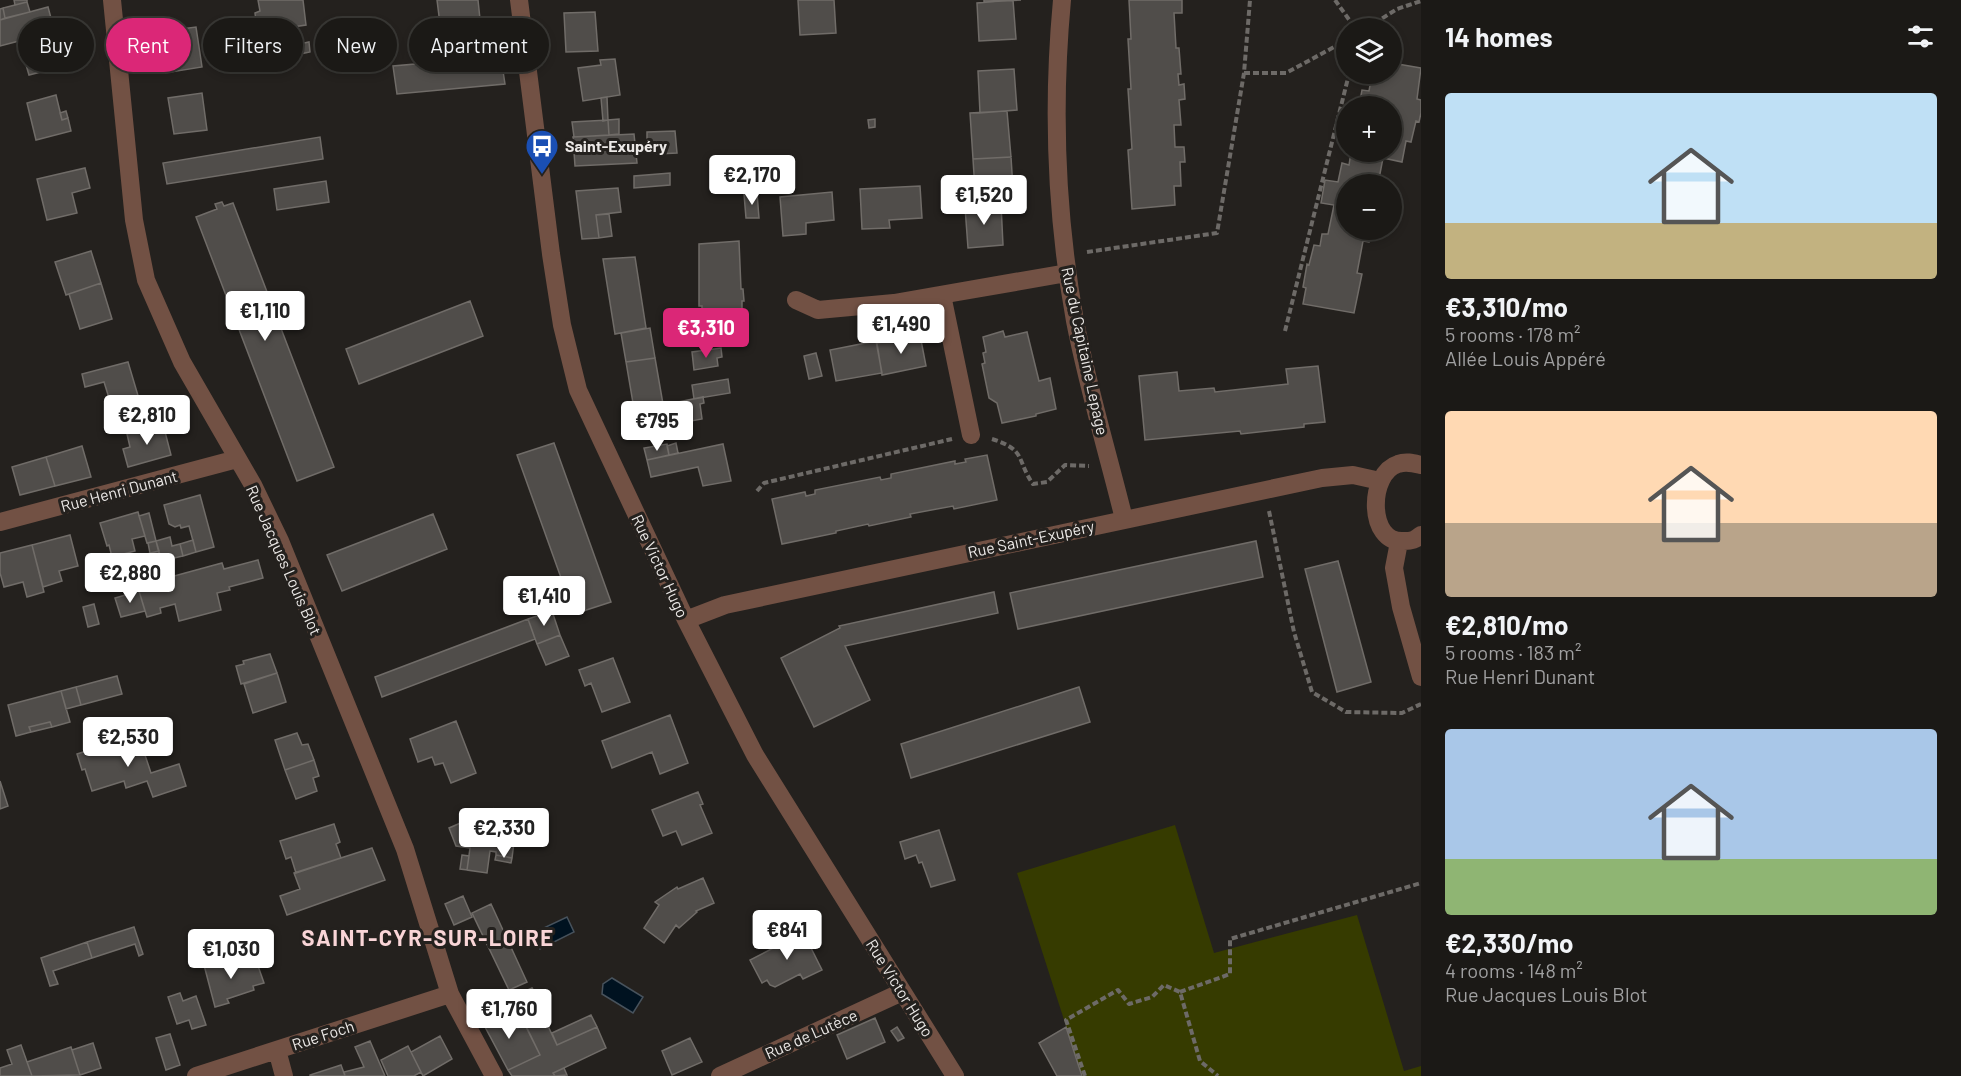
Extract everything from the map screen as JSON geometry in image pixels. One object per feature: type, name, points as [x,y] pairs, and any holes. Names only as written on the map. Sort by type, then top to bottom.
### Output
[{"type":"street","name":"Rue Jacques Louis Blot","points":[[112,0],[134,220],[146,280],[182,362],[253,485],[280,541],[405,849],[450,994],[494,1076]]},
{"type":"street","name":"Rue Victor Hugo","points":[[519,0],[551,254],[562,325],[578,390],[686,620],[754,755],[955,1076]]},
{"type":"street","name":"Rue du Capitaine Lepage","points":[[1062,0],[1057,49],[1056,110],[1058,196],[1066,264],[1076,323],[1124,519]]},
{"type":"street","points":[[796,300],[818,310],[894,303],[942,295],[1066,264]]},
{"type":"street","points":[[942,295],[971,435]]},
{"type":"street","name":"Rue Henri Dunant","points":[[0,522],[237,459]]},
{"type":"street","points":[[1421,465],[1409,462],[1396,464],[1387,471],[1380,481],[1376,506],[1378,523],[1387,537],[1399,542],[1415,540],[1421,535]]},
{"type":"street","name":"Rue Saint-Exupéry","points":[[686,620],[725,606],[1322,478],[1353,475],[1380,481]]},
{"type":"street","points":[[1399,542],[1394,568],[1413,616],[1421,677]]},
{"type":"street","name":"Rue de Lutèce","points":[[720,1076],[902,992]]},
{"type":"street","name":"Rue Foch","points":[[196,1076],[450,994]]},
{"type":"street","points":[[277,1050],[284,1076]]},
{"type":"path","points":[[1066,264],[1217,233],[1244,74],[1250,0]]},
{"type":"path","points":[[1335,0],[1348,18]]},
{"type":"path","points":[[1383,18],[1397,9],[1421,1]]},
{"type":"path","points":[[1244,74],[1286,73],[1336,46]]},
{"type":"path","points":[[1285,331],[1347,84]]},
{"type":"path","points":[[757,491],[764,483],[971,435],[983,436],[1007,444],[1018,454],[1023,462],[1026,475],[1033,484],[1047,482],[1065,465],[1110,467]]},
{"type":"path","points":[[1264,490],[1294,632],[1312,692],[1346,712],[1402,712],[1421,704]]},
{"type":"path","points":[[1085,1076],[1066,1020],[1118,990],[1129,1004],[1152,997],[1164,985],[1180,992],[1230,974],[1230,939],[1421,883]]},
{"type":"path","points":[[1180,992],[1200,1062],[1218,1076]]},
{"type":"green space","points":[[1175,825],[1214,953],[1357,915],[1404,1071],[1421,1066],[1421,1076],[1082,1076],[1017,873]]},
{"type":"water","points":[[567,917],[574,932],[540,949],[533,933]]},
{"type":"water","points":[[612,978],[643,997],[633,1013],[602,994],[603,984]]},
{"type":"building","points":[[14,0],[27,0],[27,2],[15,5]]},
{"type":"building","points":[[258,0],[303,0],[306,25],[303,25],[303,18],[256,18],[255,13],[260,11]]},
{"type":"building","points":[[437,0],[478,0],[480,18],[439,18]]},
{"type":"building","points":[[798,0],[834,0],[836,33],[800,35]]},
{"type":"building","points":[[984,0],[1021,0],[984,2]]},
{"type":"building","points":[[1013,0],[1016,39],[979,41],[977,3]]},
{"type":"building","points":[[1129,0],[1182,0],[1182,13],[1174,13],[1176,48],[1179,48],[1181,74],[1178,74],[1179,85],[1184,84],[1185,99],[1179,100],[1181,125],[1174,125],[1175,147],[1184,147],[1185,162],[1180,162],[1181,186],[1174,186],[1175,205],[1132,209],[1128,150],[1132,149],[1128,89],[1131,89],[1128,39],[1131,39]]},
{"type":"building","points":[[27,2],[30,12],[5,18],[3,8]]},
{"type":"building","points":[[48,7],[51,18],[18,18],[18,41],[0,46],[0,20]]},
{"type":"building","points":[[3,8],[5,18],[0,20],[0,9]]},
{"type":"building","points":[[595,12],[598,51],[566,52],[564,13]]},
{"type":"building","points":[[196,27],[202,67],[191,69],[191,28]]},
{"type":"building","points":[[309,42],[310,52],[303,53],[303,43]]},
{"type":"building","points":[[615,59],[620,95],[583,101],[578,68],[601,65],[600,60]]},
{"type":"building","points":[[409,65],[409,72],[503,72],[505,84],[397,94],[394,72],[397,72],[397,66]]},
{"type":"building","points":[[1402,65],[1421,68],[1417,99],[1421,100],[1421,113],[1419,122],[1416,121],[1411,142],[1406,141],[1402,162],[1402,96],[1361,96],[1362,90],[1369,91],[1370,84],[1402,84]]},
{"type":"building","points":[[1014,69],[1017,110],[980,113],[978,71]]},
{"type":"building","points":[[202,93],[207,130],[174,134],[168,98]]},
{"type":"building","points":[[56,95],[62,120],[68,118],[71,131],[36,140],[27,103]]},
{"type":"building","points":[[607,97],[608,120],[603,121],[601,98]]},
{"type":"building","points":[[66,111],[68,118],[62,120],[60,113]]},
{"type":"building","points":[[1007,111],[1011,157],[973,159],[970,113]]},
{"type":"building","points":[[619,119],[619,134],[609,135],[608,120]]},
{"type":"building","points":[[875,119],[875,127],[869,128],[868,120]]},
{"type":"building","points":[[608,120],[609,135],[574,137],[572,122]]},
{"type":"building","points":[[675,131],[677,153],[657,154],[656,143],[647,144],[647,132]]},
{"type":"building","points":[[634,134],[637,163],[575,166],[573,137]]},
{"type":"building","points":[[320,137],[323,159],[167,184],[163,163]]},
{"type":"building","points":[[1011,157],[1014,204],[976,207],[973,159]]},
{"type":"building","points":[[1349,162],[1382,162],[1380,174],[1340,174],[1342,163],[1349,165]]},
{"type":"building","points":[[85,168],[90,188],[72,193],[77,213],[47,220],[37,179]]},
{"type":"building","points":[[670,173],[670,185],[634,188],[634,176]]},
{"type":"building","points":[[1325,180],[1336,182],[1336,240],[1369,240],[1369,242],[1363,241],[1357,273],[1362,274],[1354,313],[1303,304],[1307,264],[1309,265],[1314,245],[1320,246],[1322,234],[1328,234],[1334,205],[1321,203]]},
{"type":"building","points":[[326,181],[329,202],[277,210],[274,189]]},
{"type":"building","points":[[920,186],[922,218],[889,220],[890,228],[862,229],[860,189]]},
{"type":"building","points":[[618,188],[621,212],[596,215],[599,238],[582,239],[576,191]]},
{"type":"building","points":[[832,192],[834,220],[806,223],[806,234],[783,236],[780,197]]},
{"type":"building","points":[[757,193],[759,218],[746,218],[744,194]]},
{"type":"building","points":[[222,202],[224,206],[233,203],[334,467],[297,481],[196,217],[217,209],[215,204]]},
{"type":"building","points":[[1001,204],[1003,245],[968,248],[965,207]]},
{"type":"building","points":[[609,214],[612,236],[599,238],[596,215]]},
{"type":"building","points":[[739,241],[741,289],[743,289],[744,301],[742,301],[742,314],[702,320],[702,306],[699,306],[699,244]]},
{"type":"building","points":[[91,251],[101,283],[66,295],[55,262]]},
{"type":"building","points":[[635,257],[646,328],[615,334],[603,259]]},
{"type":"building","points":[[101,283],[112,319],[80,329],[69,294]]},
{"type":"building","points":[[470,301],[483,336],[359,384],[346,349]]},
{"type":"building","points":[[650,328],[655,358],[626,362],[621,333]]},
{"type":"building","points":[[1003,331],[1005,337],[1027,332],[1039,381],[1050,378],[1056,409],[1002,423],[997,403],[989,398],[982,364],[985,363],[983,353],[986,352],[983,337]]},
{"type":"building","points":[[920,335],[926,366],[882,375],[877,343]]},
{"type":"building","points":[[876,341],[882,373],[836,381],[830,350]]},
{"type":"building","points":[[721,348],[722,357],[717,358],[718,366],[694,370],[692,352]]},
{"type":"building","points":[[816,353],[822,376],[809,379],[804,356]]},
{"type":"building","points":[[655,358],[663,404],[634,409],[626,362]]},
{"type":"building","points":[[128,362],[142,409],[115,417],[104,382],[85,387],[82,374]]},
{"type":"building","points":[[1318,366],[1325,422],[1304,424],[1304,427],[1241,434],[1240,431],[1145,440],[1139,376],[1177,372],[1179,391],[1214,388],[1215,392],[1288,384],[1286,369]]},
{"type":"building","points":[[728,379],[730,393],[694,399],[692,385]]},
{"type":"building","points":[[703,397],[704,403],[700,404],[702,419],[659,427],[657,423],[637,427],[634,411]]},
{"type":"building","points":[[163,424],[171,455],[128,467],[123,449],[130,447],[127,434]]},
{"type":"building","points":[[554,443],[611,602],[574,614],[517,455]]},
{"type":"building","points":[[676,443],[678,453],[669,455],[667,446]]},
{"type":"building","points":[[667,444],[669,455],[647,460],[644,448]]},
{"type":"building","points":[[723,444],[731,481],[703,486],[698,467],[651,477],[647,460]]},
{"type":"building","points":[[82,446],[91,477],[55,486],[46,457]]},
{"type":"building","points":[[987,455],[997,500],[954,509],[953,506],[910,514],[911,517],[869,526],[868,524],[782,544],[772,499],[805,492],[806,496],[815,494],[815,490],[880,477],[881,480],[891,478],[891,474],[955,461],[955,464],[966,462],[965,459]]},
{"type":"building","points":[[46,457],[55,486],[20,495],[12,467]]},
{"type":"building","points":[[200,495],[214,547],[196,552],[189,526],[181,528],[180,525],[175,527],[169,524],[164,505]]},
{"type":"building","points":[[138,512],[145,536],[132,539],[135,551],[112,557],[100,523]]},
{"type":"building","points":[[149,513],[156,541],[147,543],[139,516]]},
{"type":"building","points":[[433,514],[447,549],[342,591],[327,555]]},
{"type":"building","points":[[70,535],[78,566],[59,571],[62,581],[43,587],[32,545]]},
{"type":"building","points":[[170,537],[172,546],[180,544],[183,556],[161,561],[156,541]]},
{"type":"building","points":[[193,540],[196,552],[183,556],[180,544]]},
{"type":"building","points":[[156,541],[159,551],[150,553],[148,543]]},
{"type":"building","points":[[1256,541],[1263,577],[1018,629],[1010,593]]},
{"type":"building","points":[[32,545],[44,592],[27,597],[23,582],[4,587],[0,573],[0,553]]},
{"type":"building","points":[[159,551],[161,561],[142,566],[139,556]]},
{"type":"building","points":[[258,560],[263,578],[229,587],[230,590],[217,593],[221,610],[179,621],[175,604],[160,608],[161,613],[147,617],[139,591],[153,587],[152,582],[222,563],[224,569]]},
{"type":"building","points":[[1338,561],[1371,682],[1337,692],[1305,569]]},
{"type":"building","points":[[102,565],[105,576],[88,581],[86,569]]},
{"type":"building","points":[[139,591],[145,611],[121,617],[115,598]]},
{"type":"building","points":[[994,592],[998,613],[845,646],[870,700],[814,727],[781,658],[840,628],[839,626]]},
{"type":"building","points":[[94,604],[99,624],[88,627],[83,607]]},
{"type":"building","points":[[552,611],[560,635],[537,644],[528,619]]},
{"type":"building","points":[[528,619],[535,639],[382,697],[375,677]]},
{"type":"building","points":[[560,635],[569,656],[546,665],[537,644]]},
{"type":"building","points":[[270,654],[277,673],[241,684],[236,666],[244,664],[243,661]]},
{"type":"building","points":[[613,658],[630,702],[602,712],[591,683],[585,686],[579,670]]},
{"type":"building","points":[[277,673],[286,702],[253,713],[244,684]]},
{"type":"building","points":[[117,676],[122,694],[81,705],[76,687]]},
{"type":"building","points":[[76,687],[81,705],[66,709],[61,691]]},
{"type":"building","points":[[1079,687],[1090,722],[911,778],[901,744]]},
{"type":"building","points":[[61,691],[70,722],[52,727],[50,722],[29,727],[31,732],[16,736],[8,705]]},
{"type":"building","points":[[670,715],[688,763],[660,774],[652,752],[612,768],[602,741]]},
{"type":"building","points":[[456,721],[476,773],[451,783],[443,763],[435,765],[432,757],[418,762],[410,739]]},
{"type":"building","points":[[50,722],[52,727],[31,732],[29,727]]},
{"type":"building","points":[[297,733],[302,745],[308,744],[314,760],[285,770],[275,740]]},
{"type":"building","points":[[138,734],[151,773],[179,764],[186,786],[153,797],[147,781],[126,788],[124,781],[92,791],[77,754]]},
{"type":"building","points":[[314,760],[319,776],[313,778],[317,791],[296,799],[285,770]]},
{"type":"building","points":[[0,781],[8,806],[0,809]]},
{"type":"building","points":[[698,792],[703,804],[700,805],[712,833],[682,845],[676,831],[663,836],[652,810]]},
{"type":"building","points":[[493,809],[490,830],[515,834],[512,858],[496,855],[496,852],[490,851],[487,873],[467,870],[470,848],[456,846],[449,828]]},
{"type":"building","points":[[334,824],[340,842],[336,844],[341,858],[296,873],[291,857],[286,859],[280,841]]},
{"type":"building","points":[[939,830],[955,880],[931,887],[922,862],[919,863],[916,855],[905,859],[900,842]]},
{"type":"building","points":[[372,848],[385,880],[287,915],[280,896],[300,889],[294,873]]},
{"type":"building","points":[[462,855],[469,856],[467,870],[460,869]]},
{"type":"building","points":[[496,855],[512,858],[511,863],[495,860]]},
{"type":"building","points":[[703,878],[714,903],[696,911],[679,928],[676,925],[664,943],[644,928],[659,905],[655,902],[677,887],[678,889]]},
{"type":"building","points":[[463,896],[472,917],[454,925],[445,904]]},
{"type":"building","points":[[491,904],[527,982],[509,990],[472,913]]},
{"type":"building","points":[[134,927],[143,954],[139,956],[135,944],[92,958],[87,942]]},
{"type":"building","points":[[802,930],[822,970],[803,979],[800,974],[775,987],[767,980],[762,983],[750,960],[785,942],[784,940]]},
{"type":"building","points":[[87,942],[92,958],[53,971],[58,984],[50,986],[41,958]]},
{"type":"building","points":[[218,957],[222,959],[226,970],[245,963],[246,967],[257,963],[264,983],[253,986],[254,990],[227,999],[229,1003],[215,1007],[204,965],[206,961]]},
{"type":"building","points":[[532,988],[542,1004],[538,1005],[557,1045],[597,1027],[606,1048],[553,1073],[555,1076],[512,1076],[508,1070],[540,1055],[512,997]]},
{"type":"building","points":[[180,993],[183,1001],[196,996],[206,1025],[192,1029],[189,1020],[177,1024],[168,997]]},
{"type":"building","points":[[488,997],[492,1005],[477,1012],[474,1004]]},
{"type":"building","points":[[492,1005],[507,1032],[525,1025],[540,1055],[508,1070],[477,1012]]},
{"type":"building","points":[[591,1015],[597,1027],[557,1045],[552,1033]]},
{"type":"building","points":[[875,1018],[885,1042],[847,1059],[837,1035]]},
{"type":"building","points":[[897,1027],[904,1038],[898,1041],[891,1031]]},
{"type":"building","points":[[1066,1027],[1082,1076],[1057,1076],[1039,1043]]},
{"type":"building","points":[[170,1034],[180,1065],[166,1070],[156,1038]]},
{"type":"building","points":[[440,1036],[452,1059],[423,1076],[411,1052]]},
{"type":"building","points":[[690,1038],[702,1062],[672,1075],[662,1051]]},
{"type":"building","points":[[370,1041],[385,1076],[345,1076],[344,1072],[364,1067],[355,1047]]},
{"type":"building","points":[[93,1043],[101,1068],[80,1075],[72,1050]]},
{"type":"building","points":[[21,1045],[32,1076],[0,1076],[0,1068],[12,1064],[7,1050]]},
{"type":"building","points":[[408,1046],[421,1072],[414,1076],[388,1076],[381,1060]]},
{"type":"building","points":[[71,1047],[80,1075],[32,1076],[27,1062]]},
{"type":"building","points":[[341,1065],[345,1076],[310,1076],[310,1075]]},
{"type":"building","points":[[564,1068],[567,1075],[555,1076],[553,1073]]},
{"type":"place","name":"Saint-Exupéry","points":[[542,175]]},
{"type":"district","name":"SAINT-CYR-SUR-LOIRE","points":[[428,938]]}]
